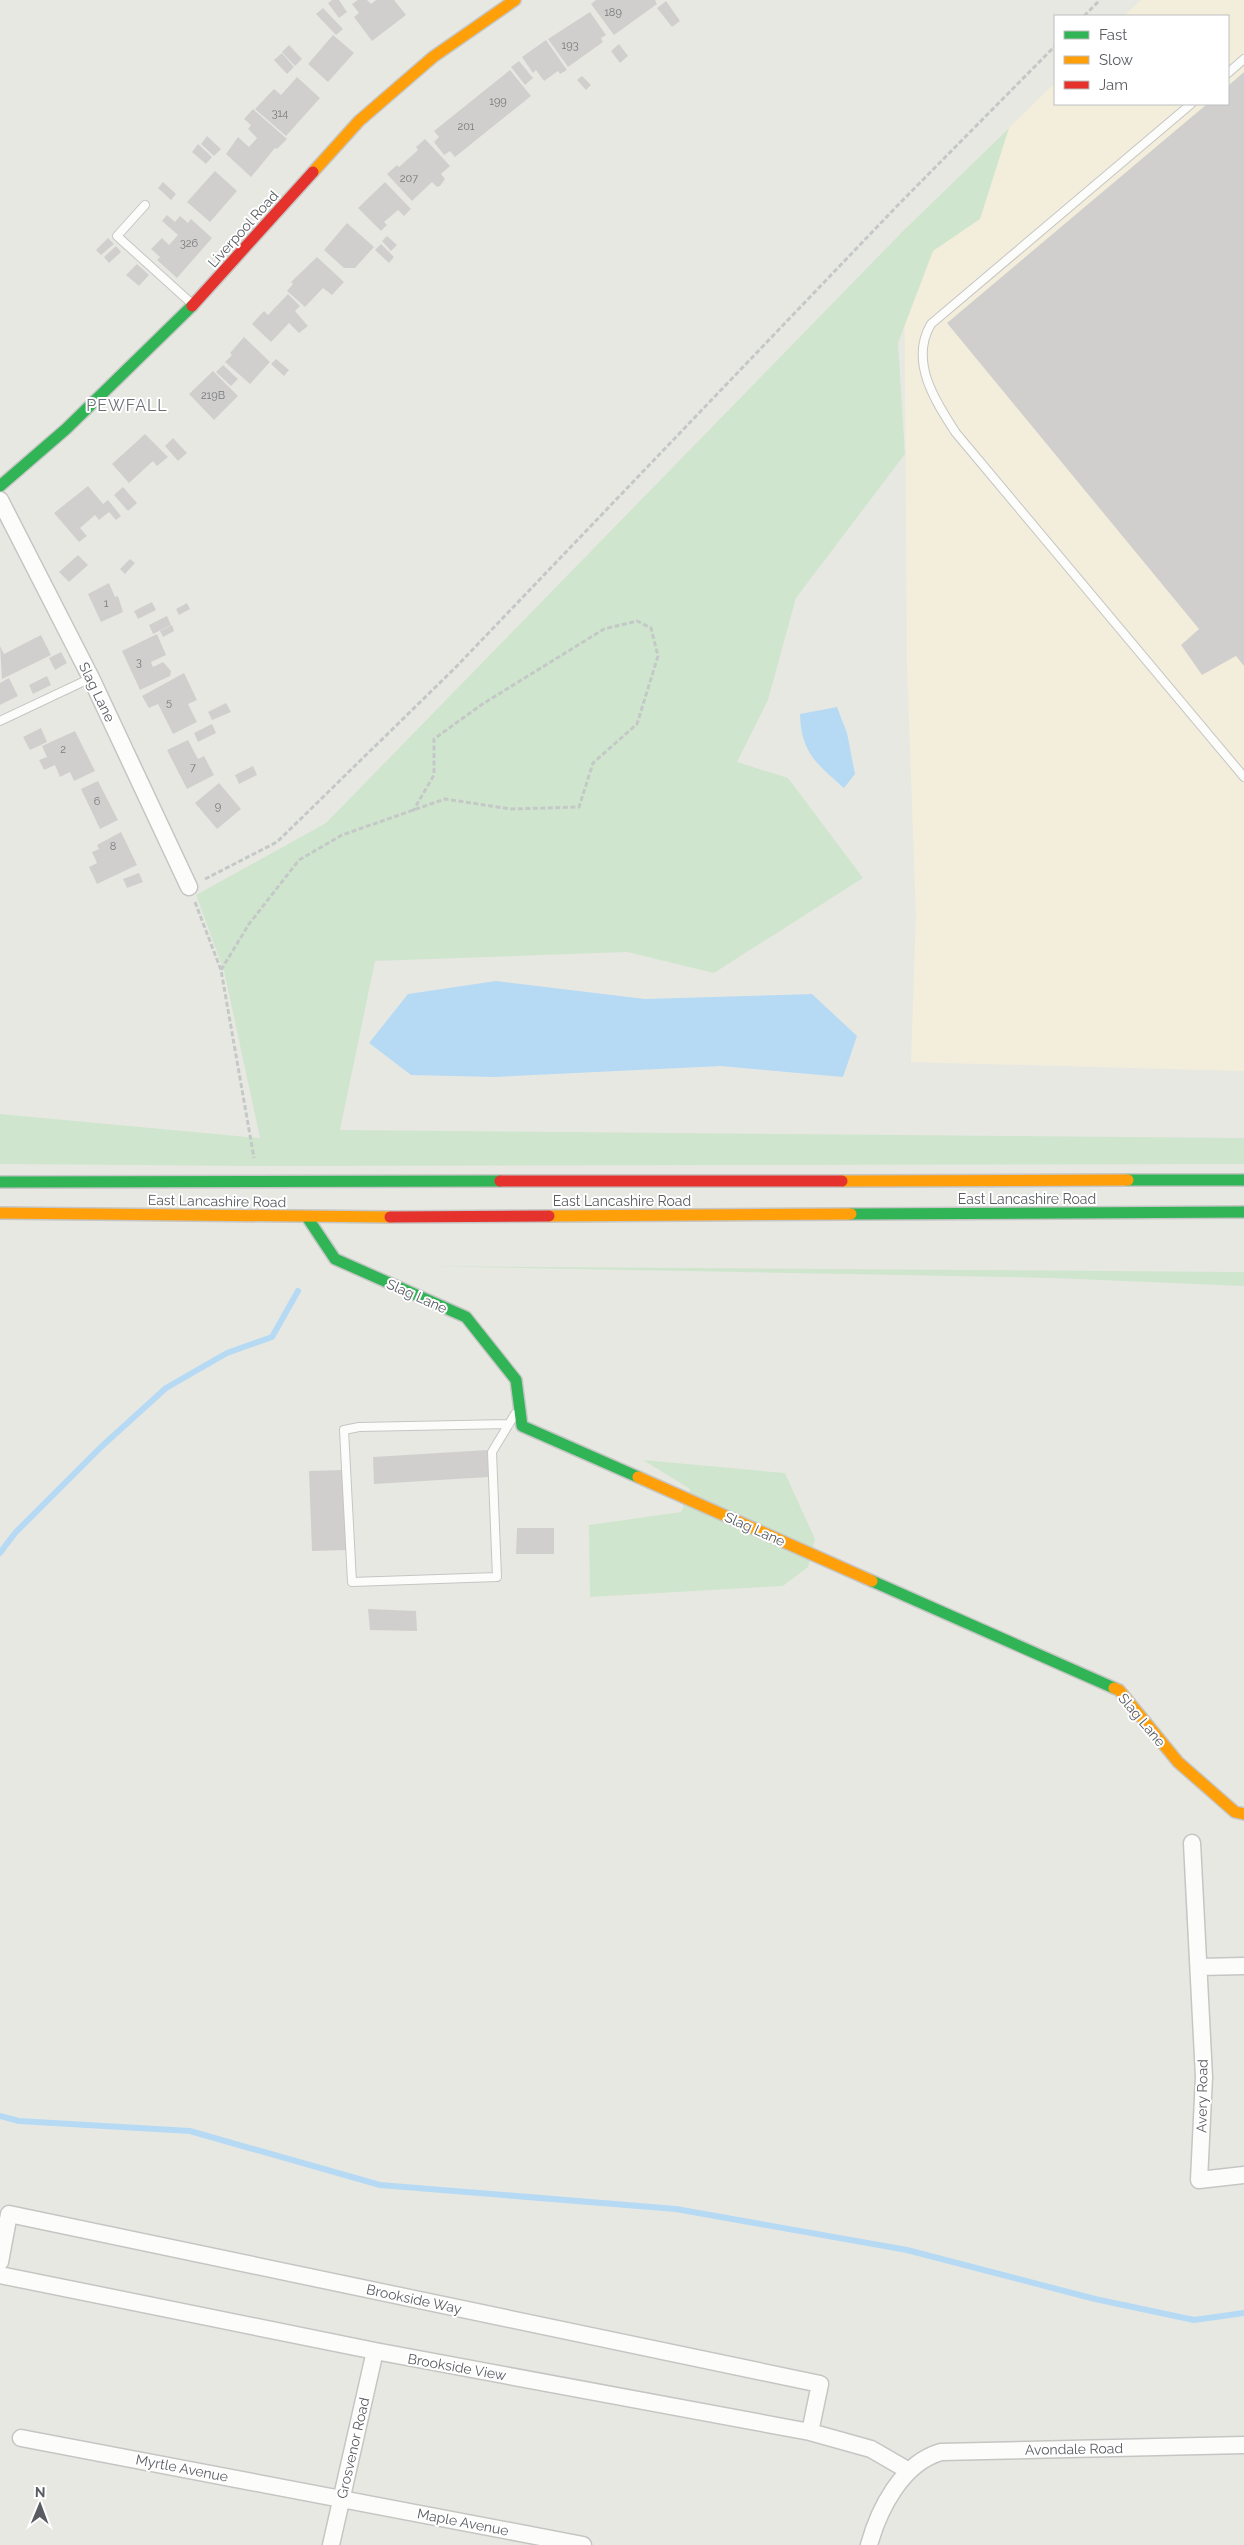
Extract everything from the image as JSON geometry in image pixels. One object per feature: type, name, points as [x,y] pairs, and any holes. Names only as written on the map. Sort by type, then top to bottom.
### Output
[{"type":"main road","name":"Liverpool Road","points":[[0,486],[66,429],[193,306],[359,121],[433,57],[514,0]]},
{"type":"main road","name":"East Lancashire Road","points":[[0,1182],[258,1183],[280,1191],[1244,1180]]},
{"type":"main road","points":[[280,1191],[281,1217]]},
{"type":"main road","name":"East Lancashire Road","points":[[0,1214],[307,1217],[1244,1212]]},
{"type":"main road","name":"Slag Lane","points":[[307,1217],[335,1259],[466,1317],[516,1380],[522,1426],[1119,1690],[1178,1762],[1235,1812],[1244,1814]]},
{"type":"street","name":"Slag Lane","points":[[0,500],[91,678],[189,887]]},
{"type":"street","name":"Avery Road","points":[[1192,1843],[1204,2076],[1199,2180],[1244,2175]]},
{"type":"street","points":[[1198,1967],[1244,1966]]},
{"type":"street","name":"Brookside Way","points":[[0,2262],[9,2214],[820,2384],[810,2432]]},
{"type":"street","name":"Brookside View","points":[[0,2275],[375,2352],[810,2432],[870,2449],[909,2471]]},
{"type":"street","name":"Grosvenor Road","points":[[331,2545],[375,2352]]},
{"type":"street","name":"Myrtle Avenue","points":[[21,2438],[342,2499]]},
{"type":"street","name":"Avondale Road","points":[[869,2545],[882,2510],[909,2471],[933,2454],[950,2451],[1244,2446]]},
{"type":"street","name":"Maple Avenue","points":[[342,2499],[583,2545]]},
{"type":"lane","points":[[1229,72],[1244,59]]},
{"type":"lane","points":[[1190,105],[931,324],[924,336],[921,351],[923,367],[929,384],[956,434],[1244,778]]},
{"type":"lane","points":[[145,205],[117,236],[193,306]]},
{"type":"lane","points":[[0,721],[91,678]]},
{"type":"lane","points":[[509,1424],[359,1427],[344,1430],[352,1582],[496,1577],[492,1452],[520,1406]]},
{"type":"path","points":[[1085,15],[1100,0]]},
{"type":"path","points":[[258,1183],[221,970],[189,887],[277,842],[454,669],[899,204],[1054,47]]},
{"type":"path","points":[[221,970],[249,924],[299,860],[342,835],[413,812],[445,799],[511,809],[579,808],[593,763],[637,724],[658,656],[651,628],[637,621],[604,629],[481,705],[434,739],[434,775],[413,812]]},
{"type":"shaded area","points":[[1141,0],[1244,0],[1244,1071],[911,1062],[916,916],[907,665],[904,230],[1054,84],[1054,105],[1229,105],[1229,15],[1125,15]]},
{"type":"green space","points":[[1009,128],[980,219],[933,251],[898,343],[905,454],[796,598],[768,700],[737,762],[788,778],[863,878],[714,973],[627,952],[375,961],[340,1130],[1244,1138],[1244,1164],[267,1166],[0,1164],[0,1114],[260,1138],[224,971],[196,895],[326,823],[904,230]]},
{"type":"green space","points":[[422,1266],[1244,1272],[1244,1286],[1051,1278]]},
{"type":"green space","points":[[643,1460],[785,1473],[815,1539],[808,1567],[783,1586],[590,1597],[589,1525],[681,1512],[690,1489]]},
{"type":"water","points":[[837,707],[847,733],[855,774],[844,788],[812,757],[807,748],[801,727],[800,714]]},
{"type":"water","points":[[496,981],[645,999],[812,994],[857,1036],[843,1077],[721,1066],[494,1077],[411,1075],[369,1043],[408,994]]},
{"type":"building","points":[[332,0],[339,0],[347,12],[339,18],[328,3]]},
{"type":"building","points":[[358,0],[367,0],[371,4],[376,0],[394,0],[406,15],[372,41],[354,17],[359,13],[352,4]]},
{"type":"building","points":[[596,0],[655,0],[657,4],[614,35],[591,4]]},
{"type":"building","points":[[666,1],[680,21],[672,27],[657,8]]},
{"type":"building","points":[[323,8],[343,29],[336,35],[316,14]]},
{"type":"building","points":[[590,12],[606,35],[601,38],[603,42],[568,67],[548,39]]},
{"type":"building","points":[[333,35],[354,53],[328,82],[308,64]]},
{"type":"building","points":[[546,40],[567,70],[560,74],[558,71],[544,81],[536,70],[533,73],[522,57]]},
{"type":"building","points":[[619,44],[628,56],[620,63],[611,51]]},
{"type":"building","points":[[289,45],[302,59],[295,66],[282,52]]},
{"type":"building","points":[[282,53],[294,67],[287,74],[274,60]]},
{"type":"building","points":[[519,61],[533,78],[525,85],[511,67]]},
{"type":"building","points":[[510,70],[531,96],[455,157],[450,151],[444,155],[434,142],[439,137],[434,131]]},
{"type":"building","points":[[1244,72],[1244,666],[1236,656],[1202,675],[1181,645],[1199,629],[947,323],[1206,105],[1229,105],[1229,85]]},
{"type":"building","points":[[582,76],[591,85],[586,90],[577,80]]},
{"type":"building","points":[[297,77],[320,98],[286,136],[255,109],[274,89],[281,95]]},
{"type":"building","points":[[253,109],[287,139],[277,149],[275,148],[251,177],[226,154],[238,137],[249,147],[257,138],[248,129],[251,125],[244,119]]},
{"type":"building","points":[[207,136],[221,149],[214,156],[201,144]]},
{"type":"building","points":[[425,139],[450,166],[441,174],[445,179],[440,186],[437,187],[432,182],[412,201],[387,174],[397,165],[399,167],[418,150],[416,147]]},
{"type":"building","points":[[198,144],[212,157],[206,164],[192,152]]},
{"type":"building","points":[[215,171],[237,191],[210,222],[187,202]]},
{"type":"building","points":[[163,182],[176,194],[171,200],[158,188]]},
{"type":"building","points":[[385,182],[411,209],[404,216],[398,210],[384,222],[387,225],[381,231],[358,208]]},
{"type":"building","points":[[167,215],[175,222],[180,216],[188,223],[191,219],[212,238],[177,278],[157,260],[160,257],[151,249],[162,238],[169,245],[178,235],[162,221]]},
{"type":"building","points":[[347,223],[374,247],[355,268],[344,268],[324,250]]},
{"type":"building","points":[[387,236],[397,245],[391,251],[382,241]]},
{"type":"building","points":[[108,238],[114,244],[101,255],[96,250]]},
{"type":"building","points":[[381,244],[394,257],[389,263],[375,250]]},
{"type":"building","points":[[116,246],[121,252],[109,263],[104,257]]},
{"type":"building","points":[[317,257],[344,282],[332,295],[323,288],[305,307],[287,291],[293,284],[291,282]]},
{"type":"building","points":[[137,264],[149,275],[139,286],[126,275]]},
{"type":"building","points":[[288,294],[300,306],[295,311],[308,326],[299,333],[289,323],[271,342],[252,324],[264,311],[268,315]]},
{"type":"building","points":[[244,337],[270,362],[250,384],[225,362]]},
{"type":"building","points":[[276,359],[289,370],[284,376],[271,364]]},
{"type":"building","points":[[223,365],[238,379],[231,386],[216,372]]},
{"type":"building","points":[[213,371],[238,396],[214,420],[189,394]]},
{"type":"building","points":[[145,434],[168,457],[157,466],[153,461],[129,483],[112,464]]},
{"type":"building","points":[[173,438],[187,453],[178,461],[165,446]]},
{"type":"building","points":[[88,486],[103,504],[108,500],[121,516],[116,520],[109,512],[99,520],[95,515],[80,528],[87,536],[79,542],[54,513]]},
{"type":"building","points":[[123,487],[137,503],[128,511],[114,495]]},
{"type":"building","points":[[78,555],[88,565],[69,582],[59,572]]},
{"type":"building","points":[[130,559],[135,563],[125,574],[120,569]]},
{"type":"building","points":[[109,583],[115,597],[118,596],[123,612],[101,622],[88,594]]},
{"type":"building","points":[[152,602],[156,610],[138,619],[134,611]]},
{"type":"building","points":[[187,603],[190,609],[179,615],[176,609]]},
{"type":"building","points":[[167,616],[171,625],[153,634],[149,625]]},
{"type":"building","points":[[172,625],[174,631],[163,637],[160,631]]},
{"type":"building","points":[[157,634],[166,655],[151,662],[153,667],[163,662],[171,671],[170,676],[140,690],[122,651]]},
{"type":"building","points":[[41,635],[51,655],[2,679],[0,646],[4,654]]},
{"type":"building","points":[[61,652],[67,663],[55,670],[49,658]]},
{"type":"building","points":[[184,673],[197,700],[188,704],[197,722],[173,734],[158,704],[149,708],[142,696]]},
{"type":"building","points":[[47,676],[51,685],[33,694],[29,685]]},
{"type":"building","points":[[9,678],[18,696],[0,705],[0,683]]},
{"type":"building","points":[[226,703],[231,712],[212,720],[208,712]]},
{"type":"building","points":[[212,724],[216,733],[198,742],[194,733]]},
{"type":"building","points":[[41,728],[47,742],[30,750],[23,737]]},
{"type":"building","points":[[75,731],[95,771],[74,781],[70,772],[60,777],[55,765],[44,770],[39,760],[47,757],[42,746]]},
{"type":"building","points":[[188,740],[198,759],[204,756],[214,775],[187,789],[167,750]]},
{"type":"building","points":[[253,766],[257,775],[239,784],[235,775]]},
{"type":"building","points":[[98,781],[118,820],[100,829],[81,789]]},
{"type":"building","points":[[219,783],[241,809],[217,829],[195,803]]},
{"type":"building","points":[[121,832],[137,865],[97,884],[89,867],[97,863],[92,852],[99,849],[97,845]]},
{"type":"building","points":[[139,873],[143,882],[127,888],[123,879]]},
{"type":"building","points":[[487,1450],[489,1477],[374,1484],[373,1457]]},
{"type":"building","points":[[343,1470],[346,1550],[312,1551],[309,1471]]},
{"type":"building","points":[[517,1528],[554,1528],[554,1554],[516,1554]]},
{"type":"building","points":[[368,1609],[416,1611],[417,1631],[370,1630]]},
{"type":"waterway","points":[[0,1553],[15,1533],[101,1447],[166,1388],[227,1353],[272,1337],[298,1291]]},
{"type":"waterway","points":[[0,2116],[19,2121],[190,2131],[380,2185],[676,2209],[907,2250],[1095,2299],[1194,2320],[1244,2313]]},
{"type":"traffic: fast","points":[[0,486],[66,429],[192,306]]},
{"type":"traffic: fast","points":[[1128,1180],[1244,1180]]},
{"type":"traffic: fast","points":[[0,1182],[500,1181]]},
{"type":"traffic: fast","points":[[851,1214],[1244,1212]]},
{"type":"traffic: fast","points":[[307,1217],[335,1259],[466,1317],[516,1380],[522,1426],[638,1477]]},
{"type":"traffic: fast","points":[[872,1581],[1114,1688]]},
{"type":"traffic: slow","points":[[313,172],[359,121],[433,57],[515,0]]},
{"type":"traffic: slow","points":[[842,1181],[1128,1180]]},
{"type":"traffic: slow","points":[[0,1213],[390,1217]]},
{"type":"traffic: slow","points":[[549,1216],[851,1214]]},
{"type":"traffic: slow","points":[[638,1477],[872,1581]]},
{"type":"traffic: slow","points":[[1114,1688],[1119,1690],[1178,1762],[1235,1812],[1244,1814]]},
{"type":"traffic: jam","points":[[192,306],[313,172]]},
{"type":"traffic: jam","points":[[500,1181],[842,1181]]},
{"type":"traffic: jam","points":[[390,1217],[549,1216]]},
{"type":"district","name":"PEWFALL","points":[[127,405]]}]
